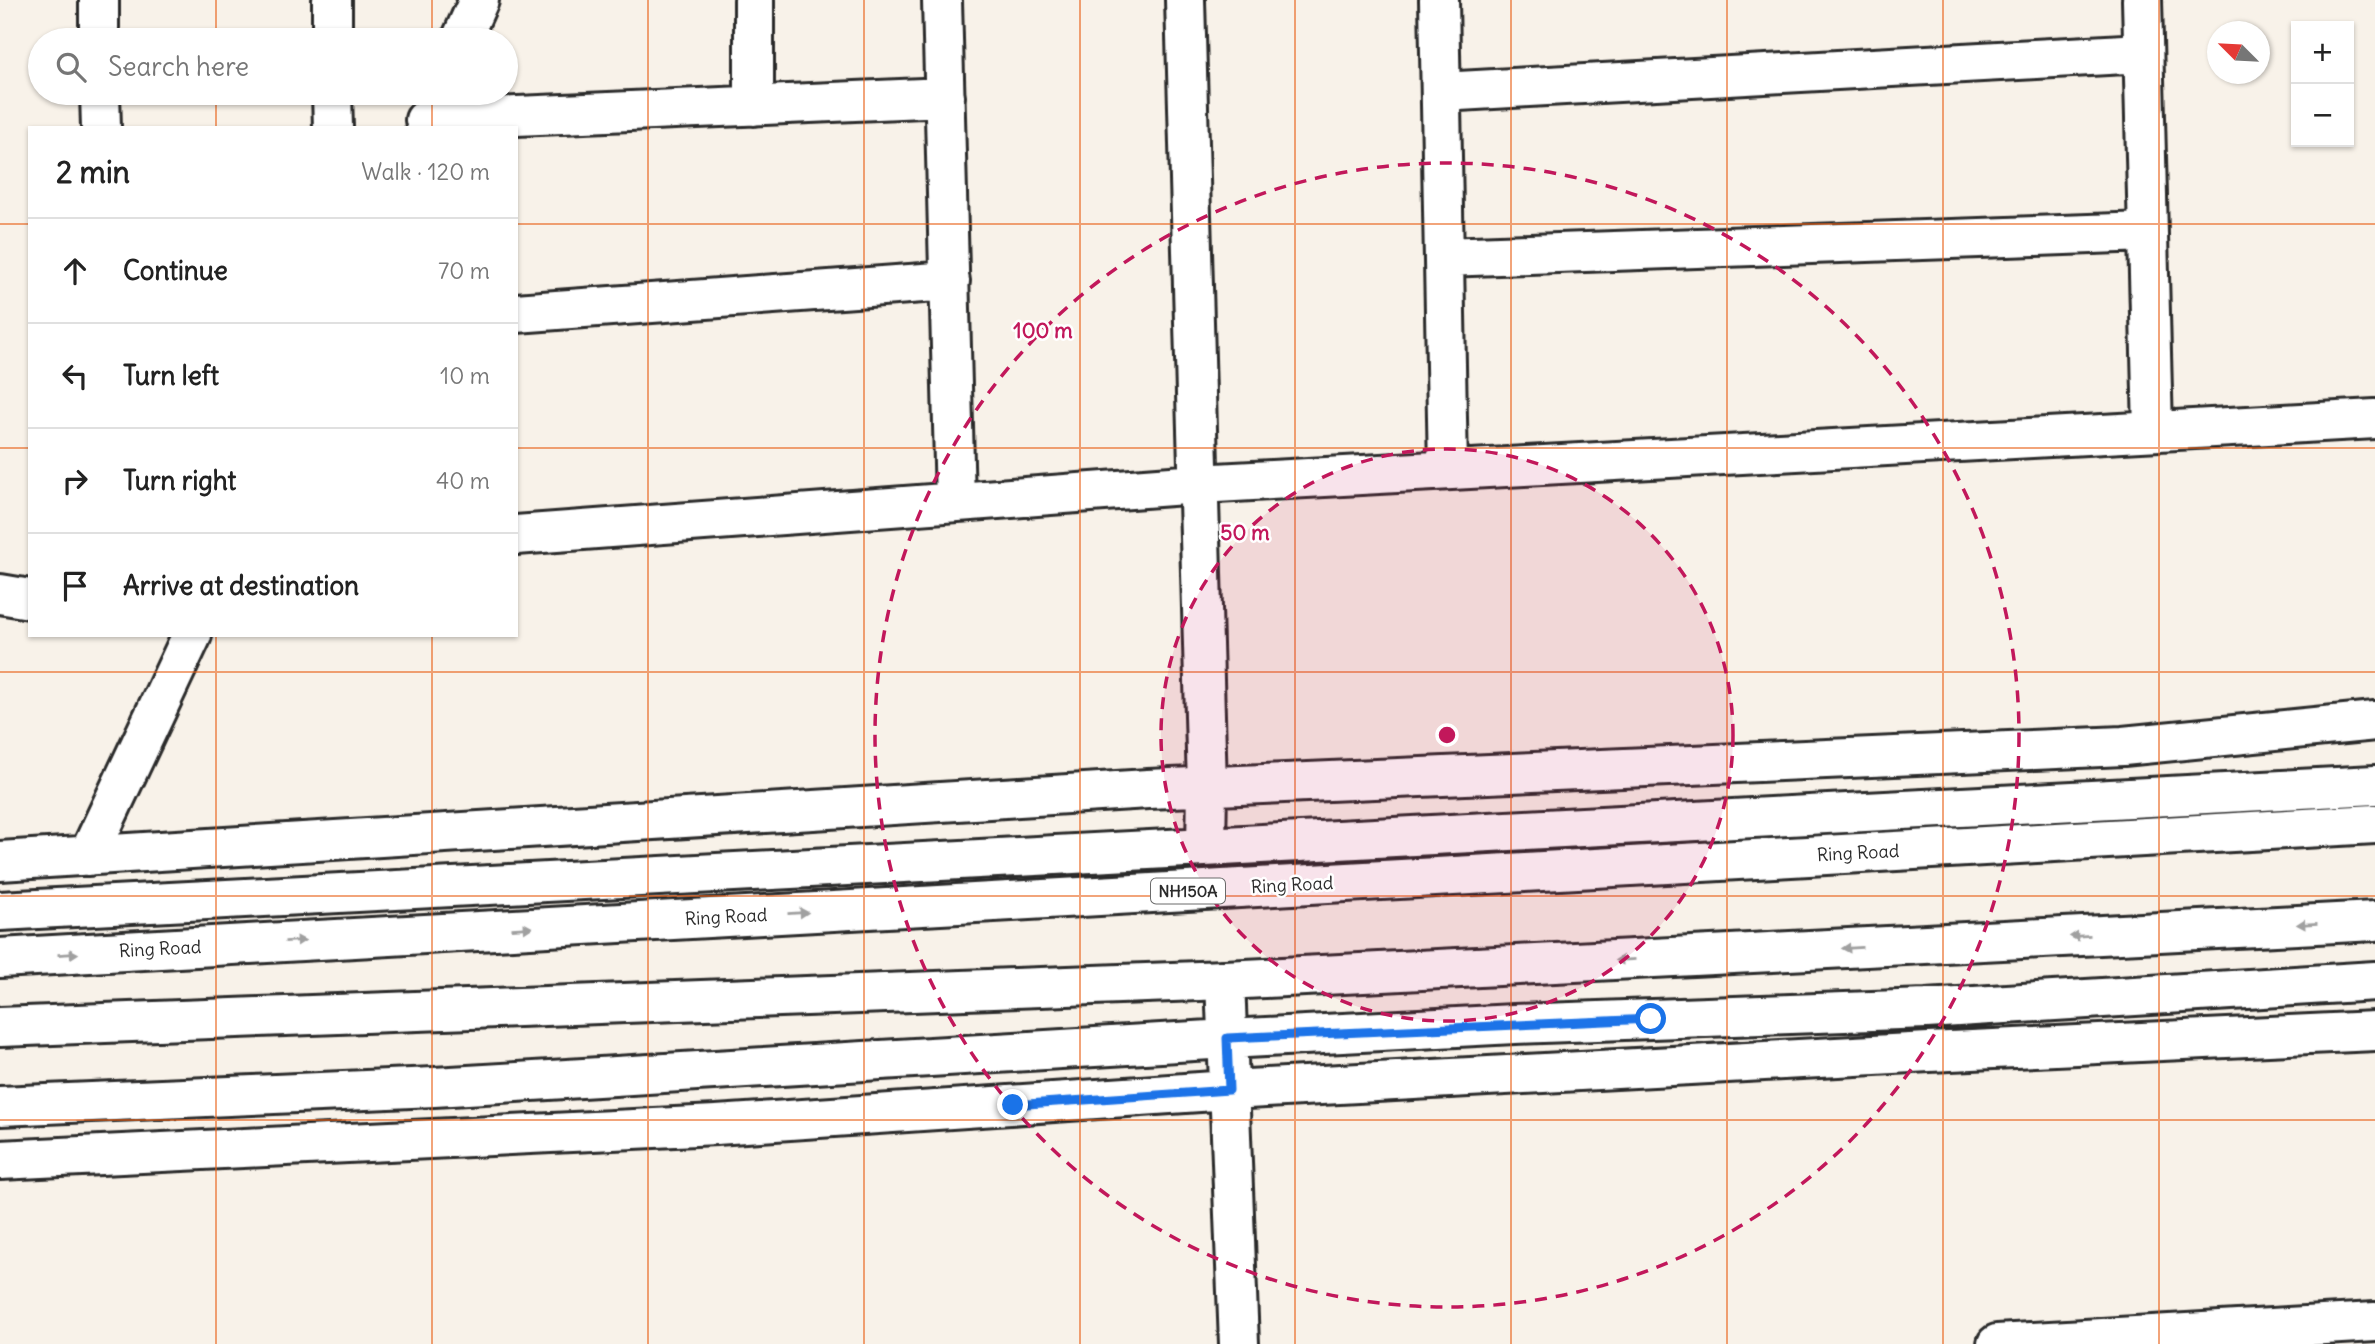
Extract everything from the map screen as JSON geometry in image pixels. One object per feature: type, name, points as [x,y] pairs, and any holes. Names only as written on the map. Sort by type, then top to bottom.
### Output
[{"type":"main road","points":[[99,0],[99,28]]},
{"type":"main road","points":[[332,0],[332,28]]},
{"type":"main road","points":[[466,28],[479,0]]},
{"type":"main road","points":[[754,0],[754,106]]},
{"type":"main road","points":[[942,0],[955,502]]},
{"type":"main road","points":[[1185,0],[1207,787],[1206,846]]},
{"type":"main road","points":[[1439,0],[1448,470]]},
{"type":"main road","points":[[2142,0],[2153,431]]},
{"type":"main road","points":[[1441,92],[2143,53]]},
{"type":"main road","points":[[428,114],[754,106],[945,97]]},
{"type":"main road","points":[[100,105],[101,126]]},
{"type":"main road","points":[[332,105],[332,126]]},
{"type":"main road","points":[[1444,257],[2147,232]]},
{"type":"main road","points":[[518,313],[950,281]]},
{"type":"main road","points":[[518,536],[1198,484],[2375,419]]},
{"type":"main road","points":[[0,594],[28,599]]},
{"type":"main road","points":[[88,856],[191,637]]},
{"type":"main road","points":[[0,861],[1207,787],[2123,746],[2375,721]]},
{"type":"main road","points":[[0,911],[2375,785]]},
{"type":"main road","name":"Ring Road","points":[[0,958],[2375,824]]},
{"type":"main road","points":[[0,1027],[1225,980],[2375,921]]},
{"type":"main road","points":[[1225,980],[1239,1344]]},
{"type":"main road","points":[[0,1106],[434,1087],[1227,1038],[1926,1009],[2375,981]]},
{"type":"main road","points":[[0,1160],[716,1125],[1229,1090],[2375,1031]]},
{"type":"main road","points":[[1997,1344],[2375,1322]]},
{"type":"route","points":[[1013,1105],[1229,1090],[1227,1038],[1651,1019]]}]
